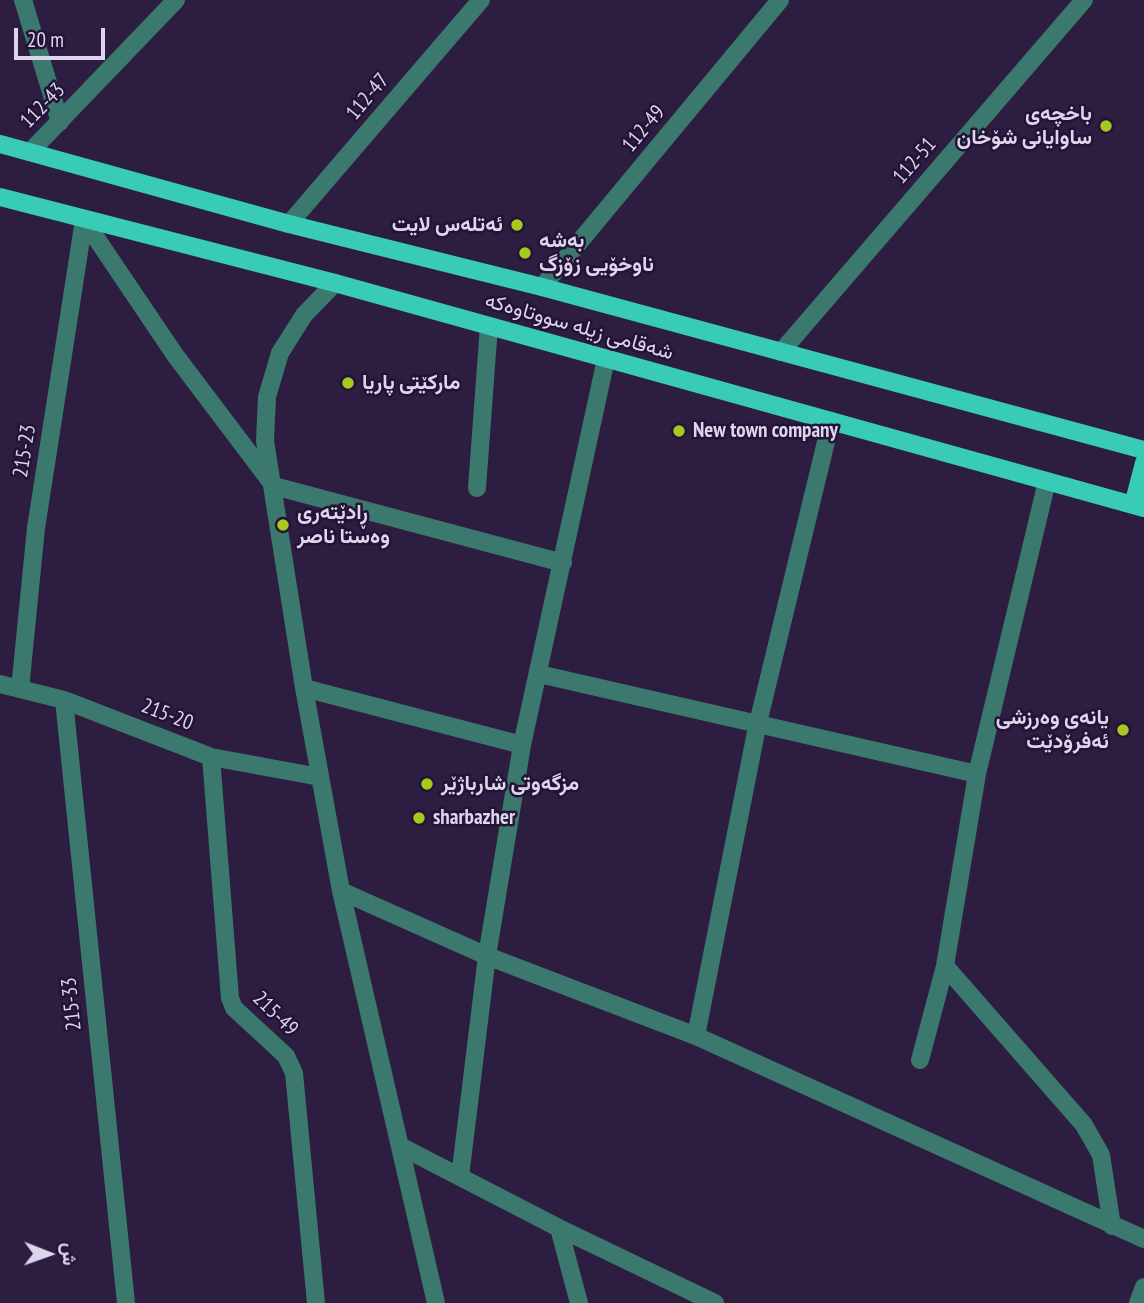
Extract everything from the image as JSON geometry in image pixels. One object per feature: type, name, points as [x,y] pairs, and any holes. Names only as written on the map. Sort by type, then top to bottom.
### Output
[{"type":"main road","name":"شەقامی زیلە سووتاوەکە","points":[[0,144],[289,224],[542,288],[1144,450]]},
{"type":"main road","name":"شەقامی زیلە سووتاوەکە","points":[[0,197],[335,283],[1139,506]]},
{"type":"main road","points":[[1139,506],[1144,463]]},
{"type":"street","points":[[23,0],[60,122]]},
{"type":"street","name":"112-47","points":[[289,224],[481,0]]},
{"type":"street","name":"112-49","points":[[542,288],[780,0]]},
{"type":"street","name":"112-51","points":[[781,352],[1084,0]]},
{"type":"street","name":"112-43","points":[[30,152],[172,1]]},
{"type":"street","points":[[84,220],[174,355],[274,486],[563,563]]},
{"type":"street","name":"215-23","points":[[20,689],[36,528],[84,220]]},
{"type":"street","points":[[335,283],[303,315],[277,364],[267,397],[265,442],[304,688],[341,891],[436,1303]]},
{"type":"street","points":[[477,488],[489,326]]},
{"type":"street","points":[[460,1177],[487,956],[522,744],[606,359]]},
{"type":"street","points":[[696,1036],[757,727],[831,421]]},
{"type":"street","points":[[920,1060],[945,966],[977,775],[1047,481]]},
{"type":"street","points":[[539,674],[757,727],[977,775]]},
{"type":"street","name":"215-20","points":[[0,684],[64,700],[211,757],[320,777]]},
{"type":"street","points":[[304,688],[522,744]]},
{"type":"street","name":"215-33","points":[[64,700],[126,1303]]},
{"type":"street","name":"215-49","points":[[211,757],[230,998],[234,1008],[286,1056],[294,1073],[316,1303]]},
{"type":"street","points":[[341,891],[487,956],[696,1036],[1144,1239]]},
{"type":"street","points":[[945,966],[1084,1125],[1101,1155],[1112,1226]]},
{"type":"street","points":[[400,1146],[559,1228],[715,1303]]},
{"type":"street","points":[[559,1228],[579,1303]]},
{"type":"street","points":[[1138,1303],[1144,1287]]},
{"type":"place","name":"باخچەی ساوایانی شۆخان","points":[[1106,126]]},
{"type":"place","name":"ئەتلەس لایت","points":[[517,225]]},
{"type":"place","name":"بەشە ناوخۆیی زۆزگ","points":[[525,253]]},
{"type":"place","name":"مارکێتی پاریا","points":[[348,383]]},
{"type":"place","name":"New town company","points":[[679,431]]},
{"type":"place","name":"ڕادێتەری وەستا ناصر","points":[[283,525]]},
{"type":"place","name":"یانەی وەرزشی ئەفرۆدێت","points":[[1123,730]]},
{"type":"place","name":"مزگەوتی شارباژێر","points":[[427,784]]},
{"type":"place","name":"sharbazher","points":[[419,818]]}]
